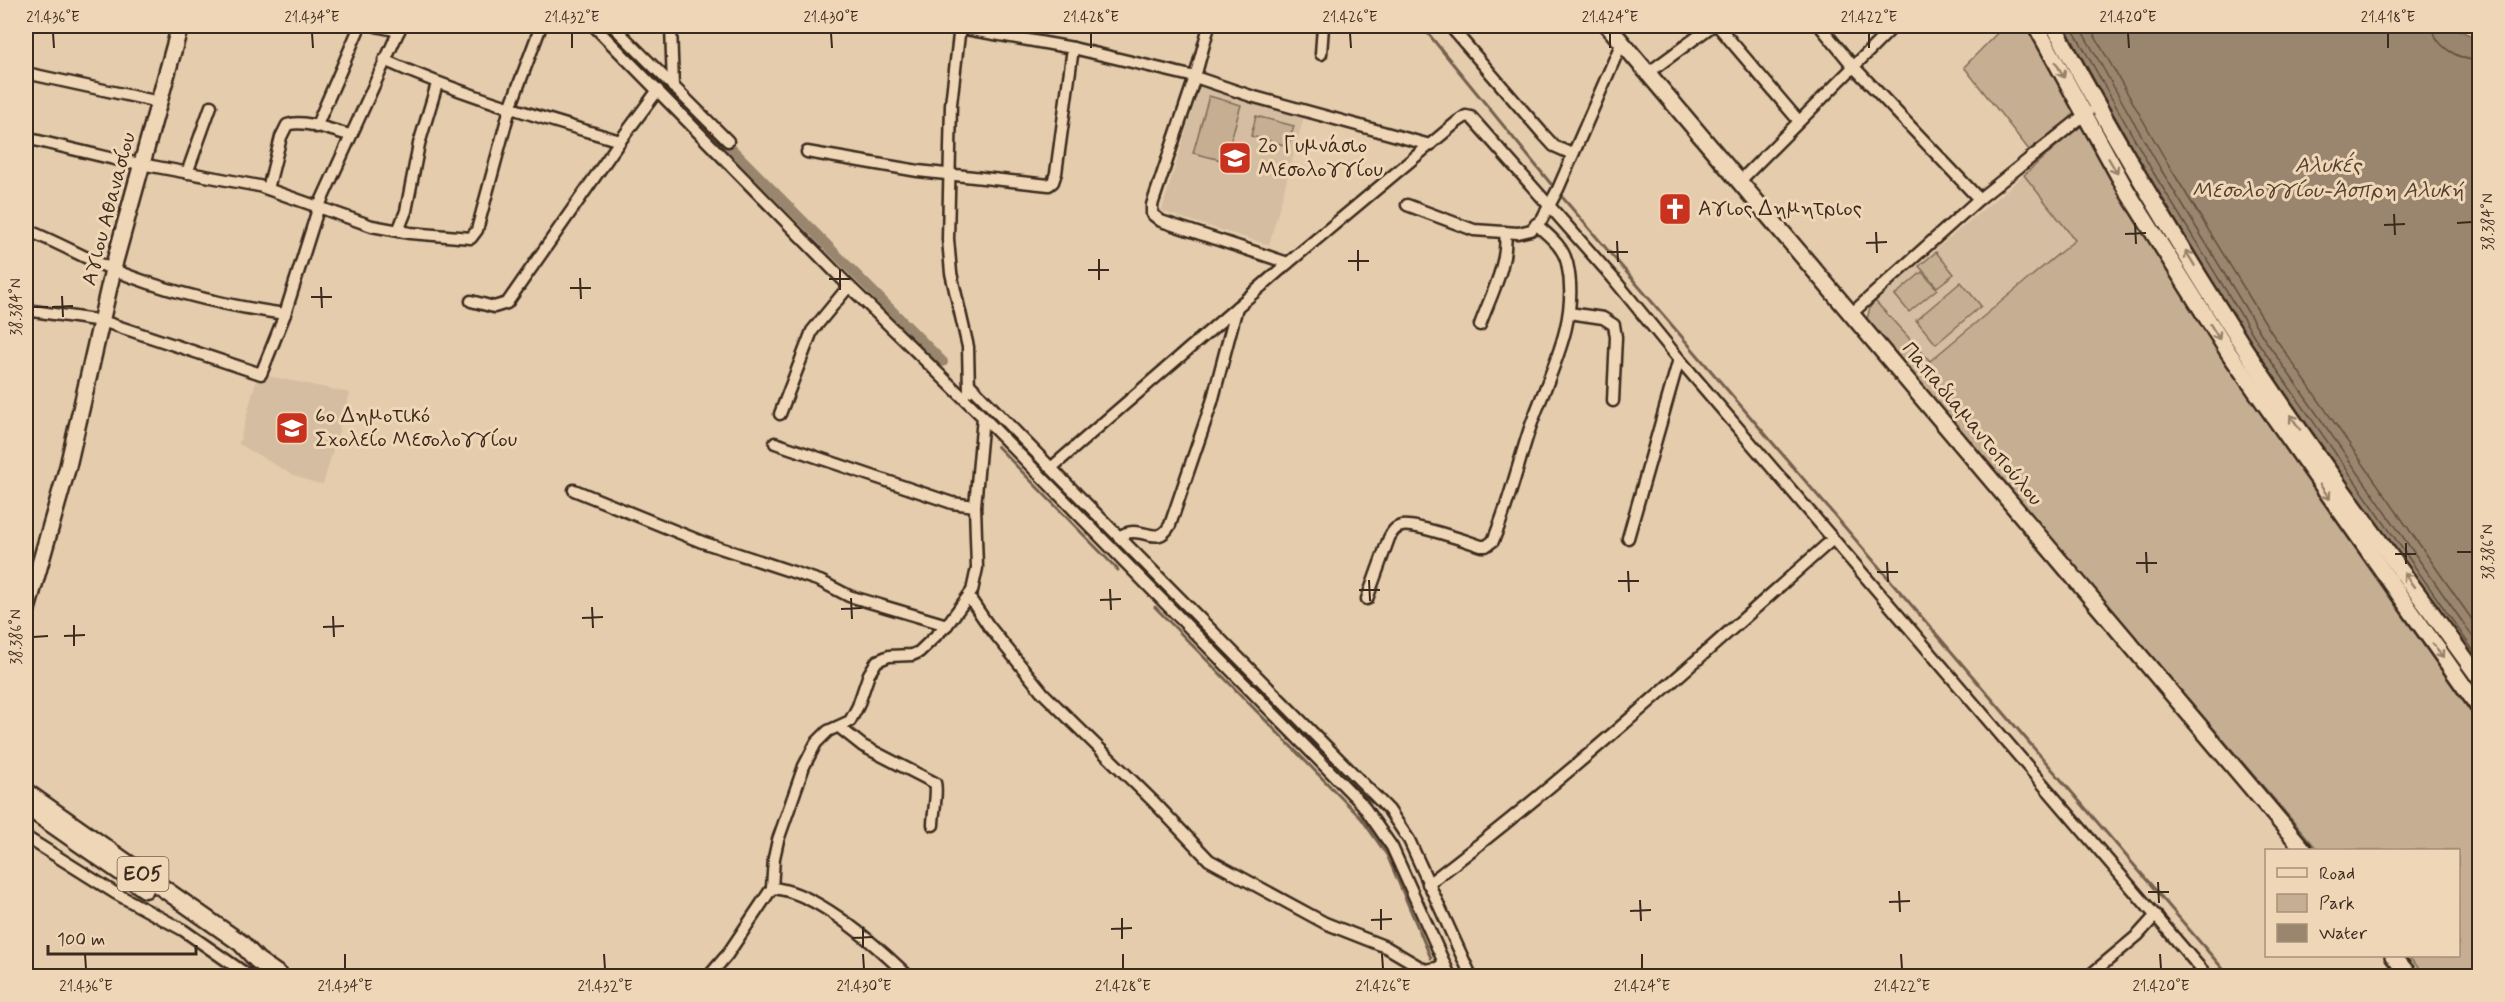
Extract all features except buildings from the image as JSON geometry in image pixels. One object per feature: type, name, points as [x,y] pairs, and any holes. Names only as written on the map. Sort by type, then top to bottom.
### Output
[{"type":"main road","name":"Αγιου Αθανασίου","points":[[26,613],[30,582],[68,466],[113,270],[180,26]]},
{"type":"main road","name":"Παπαδιαμαντοπούλου","points":[[1608,26],[2303,849]]},
{"type":"main road","points":[[2036,26],[2243,346],[2480,679]]},
{"type":"main road","points":[[2054,26],[2090,110],[2143,217],[2229,353],[2480,709]]},
{"type":"main road","name":"ΕΟ5","points":[[27,799],[42,818],[243,955],[257,960]]},
{"type":"main road","name":"ΕΟ5","points":[[27,799],[240,943],[257,960],[280,976]]},
{"type":"main road","points":[[2393,957],[2410,976]]},
{"type":"street","points":[[316,127],[360,26]]},
{"type":"street","points":[[26,310],[102,321],[261,374],[285,314],[319,206],[400,28],[376,26]]},
{"type":"street","points":[[26,138],[268,189],[367,225],[398,231],[466,238],[474,235],[510,108],[541,26]]},
{"type":"street","points":[[594,26],[849,286],[984,417],[1126,565],[1362,804],[1392,847],[1450,976]]},
{"type":"street","points":[[613,26],[728,141]]},
{"type":"street","points":[[671,26],[673,87]]},
{"type":"street","points":[[1209,26],[1195,77],[1152,205],[1153,216],[1288,263]]},
{"type":"street","points":[[1321,54],[1323,26]]},
{"type":"street","points":[[1450,26],[1554,146],[1572,154]]},
{"type":"street","points":[[1648,74],[1712,26]]},
{"type":"street","points":[[1718,26],[1798,120]]},
{"type":"street","points":[[1820,26],[1853,66],[1979,199]]},
{"type":"street","points":[[1739,182],[1798,120],[1894,26]]},
{"type":"street","points":[[967,401],[970,385],[966,334],[948,255],[951,104],[960,27],[1073,48],[1195,77],[1251,96],[1430,145]]},
{"type":"street","points":[[1407,205],[1468,228],[1505,232],[1528,231],[1542,219],[1558,189],[1622,42]]},
{"type":"street","points":[[807,152],[918,171],[1045,186],[1053,182],[1065,118],[1073,48]]},
{"type":"street","points":[[384,60],[437,84],[620,141]]},
{"type":"street","points":[[26,73],[159,102]]},
{"type":"street","points":[[398,231],[406,211],[419,144],[437,84]]},
{"type":"street","points":[[471,301],[494,307],[507,303],[658,90]]},
{"type":"street","points":[[187,173],[211,106]]},
{"type":"street","points":[[1851,314],[1979,199],[2090,110]]},
{"type":"street","points":[[1051,468],[1288,263],[1460,119],[1466,116],[1471,117],[1480,124],[1548,206],[1613,278],[1679,359],[2207,976]]},
{"type":"street","points":[[268,189],[281,137],[287,125],[316,127],[350,135]]},
{"type":"street","points":[[1367,599],[1389,538],[1394,529],[1400,526],[1416,527],[1481,546],[1486,546],[1493,541],[1565,333],[1569,313],[1570,285],[1565,257],[1556,241],[1536,224]]},
{"type":"street","points":[[26,230],[113,270],[209,300],[285,314]]},
{"type":"street","points":[[1480,325],[1502,263],[1506,242],[1505,232]]},
{"type":"street","points":[[780,414],[812,331],[849,286]]},
{"type":"street","points":[[1119,537],[1131,531],[1158,536],[1164,534],[1170,525],[1212,402],[1237,307]]},
{"type":"street","points":[[1569,313],[1603,318],[1614,326],[1616,337],[1613,401]]},
{"type":"street","points":[[1628,538],[1679,359]]},
{"type":"street","points":[[970,385],[1378,798],[1403,830],[1471,976]]},
{"type":"street","points":[[709,976],[728,955],[772,888],[778,840],[804,766],[821,737],[830,730],[846,724],[853,716],[876,662],[889,656],[909,656],[919,652],[947,625],[969,597],[975,585],[975,507],[984,417]]},
{"type":"street","points":[[775,443],[952,502],[975,507]]},
{"type":"street","points":[[574,490],[702,542],[815,579],[849,596],[947,625]]},
{"type":"street","points":[[1428,885],[1626,721],[1833,539]]},
{"type":"street","points":[[969,597],[988,625],[1043,693],[1153,801],[1209,860],[1319,920],[1386,947],[1425,970],[1437,968],[1444,963]]},
{"type":"street","points":[[839,727],[863,746],[935,783],[937,790],[933,807],[933,825]]},
{"type":"street","points":[[26,837],[115,893],[183,930],[249,976]]},
{"type":"street","points":[[772,888],[791,891],[828,911],[866,938],[908,976]]},
{"type":"street","points":[[2089,976],[2138,935],[2156,915]]},
{"type":"shaded area","name":"2ο Γυμνάσιο Μεσολογγίου","points":[[1200,85],[1305,113],[1269,245],[1162,210]]},
{"type":"shaded area","points":[[2024,175],[2075,240],[1929,361],[1875,301]]},
{"type":"shaded area","name":"6ο Δημοτικό Σχολείο Μεσολογγίου","points":[[258,374],[350,393],[323,484],[291,474],[239,444]]},
{"type":"green space","points":[[2004,26],[2031,26],[2072,100],[2074,112],[2070,119],[2029,150],[1964,67]]},
{"type":"green space","points":[[1209,96],[1241,105],[1225,161],[1193,153]]},
{"type":"green space","points":[[1256,116],[1294,126],[1288,146],[1251,136]]},
{"type":"green space","points":[[2082,124],[2226,361],[2479,724],[2479,976],[2426,976],[2409,957],[2460,957],[2460,849],[2317,849],[1866,323],[1870,307],[1875,301],[1930,361],[2075,240],[2024,175]]},
{"type":"green space","points":[[1936,252],[1954,274],[1937,287],[1919,266]]},
{"type":"green space","points":[[1922,272],[1937,289],[1909,312],[1895,295]]},
{"type":"green space","points":[[1961,282],[1981,306],[1936,344],[1916,320]]},
{"type":"water","name":"Αλυκές Μεσολογγίου-Άσπρη Αλυκή","points":[[2064,26],[2450,26],[2479,39],[2479,670],[2252,345],[2148,175]]},
{"type":"waterway","points":[[1422,26],[1551,184]]},
{"type":"waterway","points":[[719,136],[943,362]]},
{"type":"waterway","points":[[1563,198],[2229,976]]},
{"type":"waterway","points":[[997,446],[1118,570]]},
{"type":"waterway","points":[[1155,607],[1361,818],[1387,855],[1431,958]]},
{"type":"place","name":"2ο Γυμνάσιο Μεσολογγίου","points":[[1235,158]]},
{"type":"place","name":"Αγιος Δημητριος","points":[[1675,209]]},
{"type":"place","name":"6ο Δημοτικό Σχολείο Μεσολογγίου","points":[[292,428]]}]
